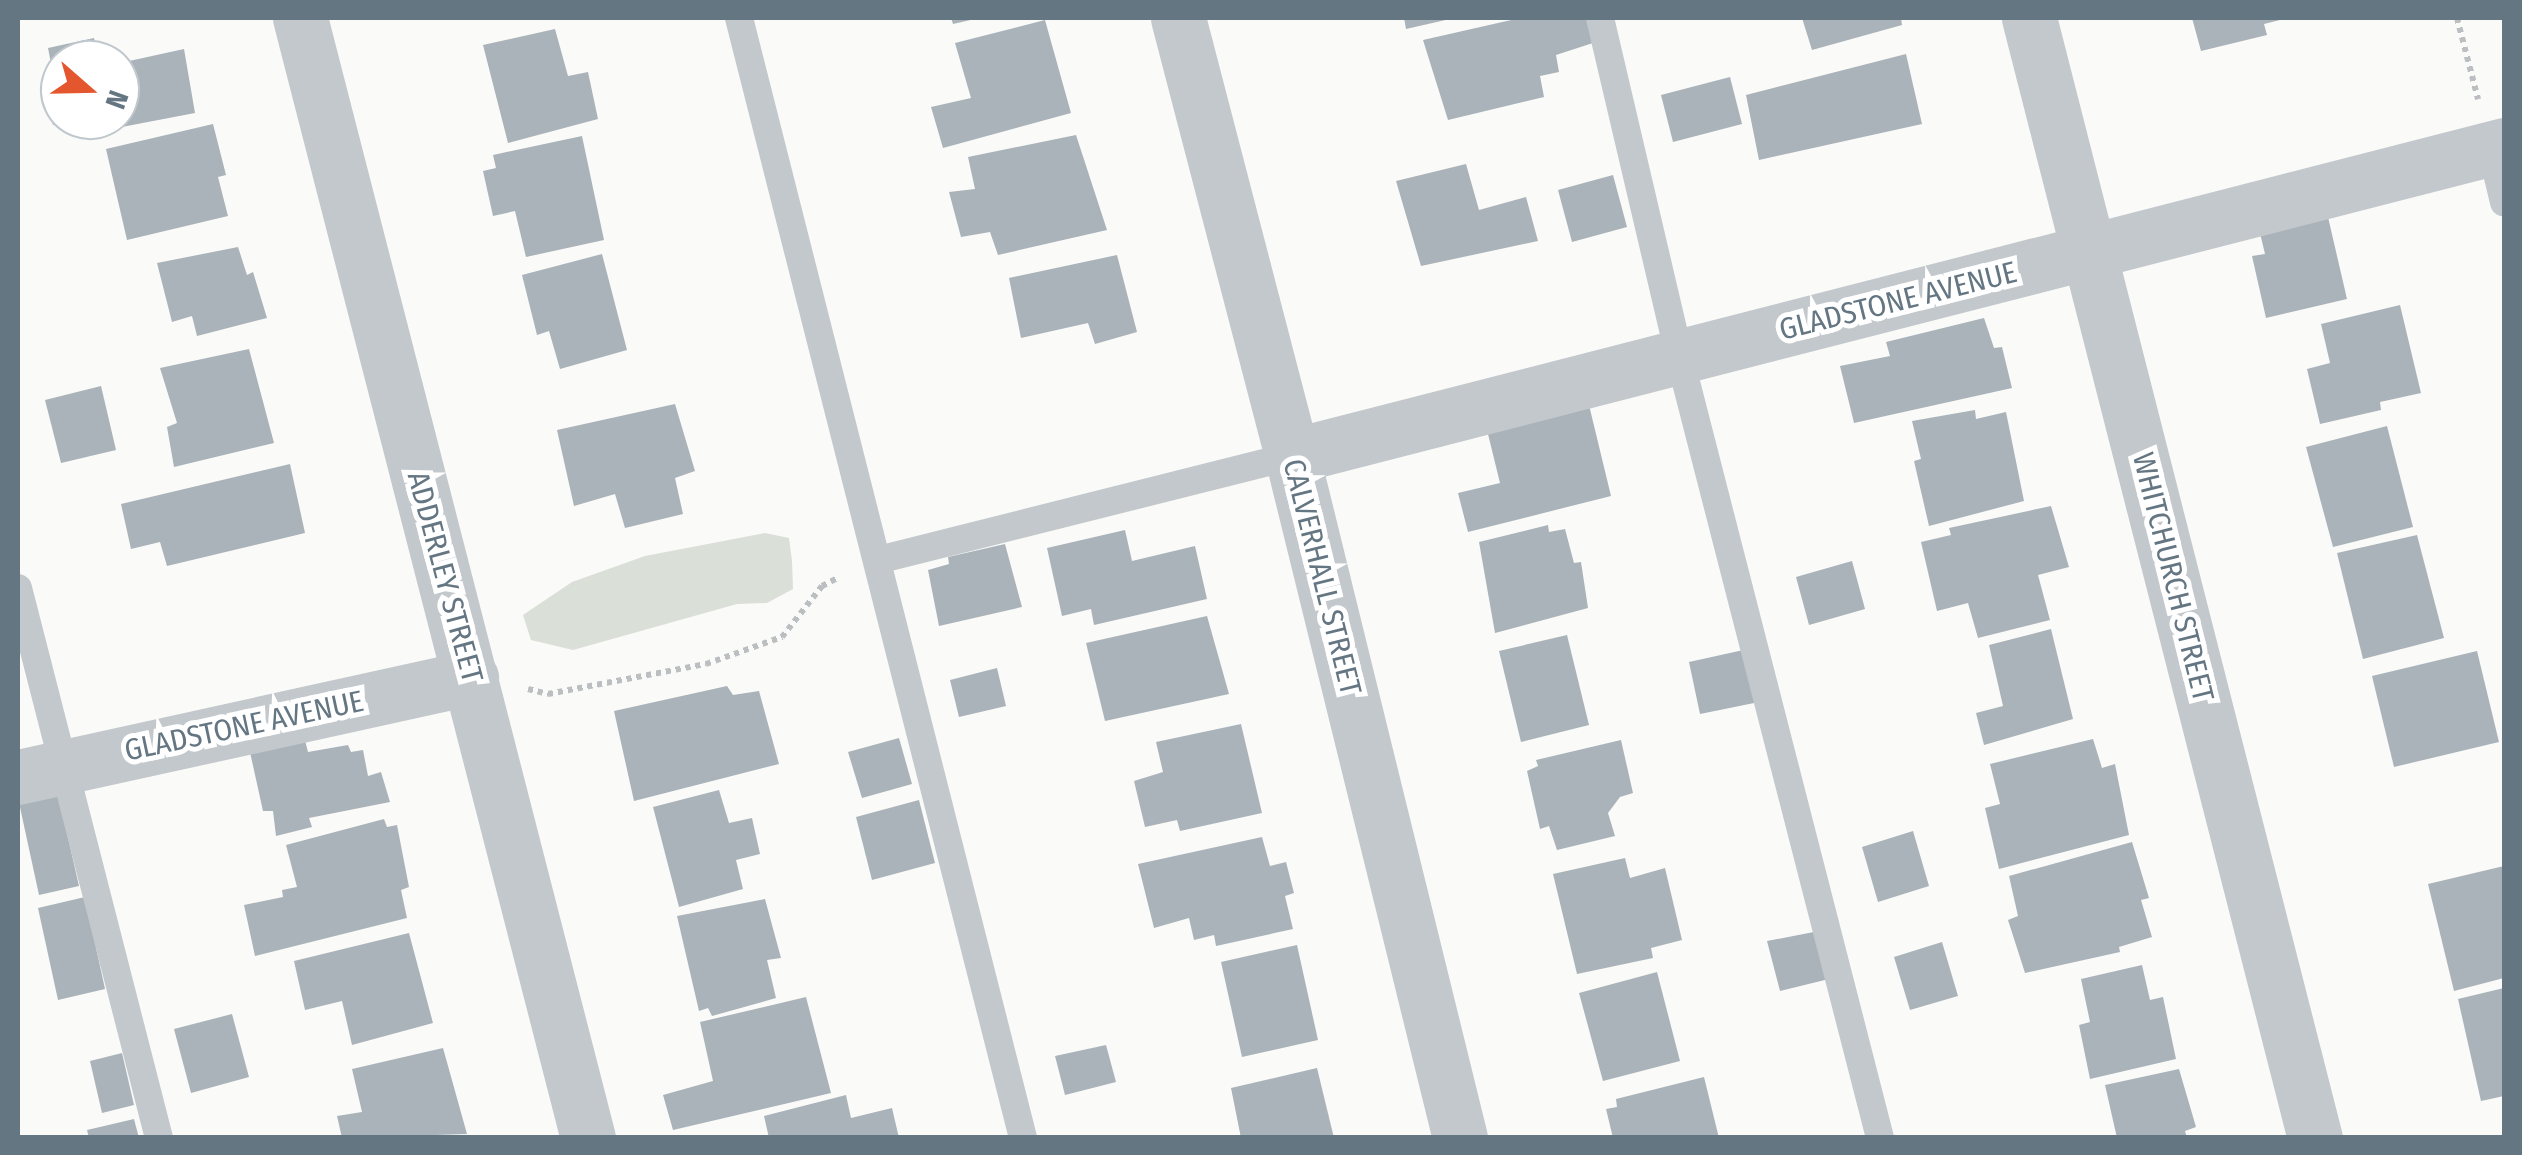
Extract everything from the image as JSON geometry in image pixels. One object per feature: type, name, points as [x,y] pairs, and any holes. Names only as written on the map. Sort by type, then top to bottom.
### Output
[{"type":"street","name":"ADDERLEY STREET","points":[[300,18],[588,1138]]},
{"type":"street","name":"CALVERHALL STREET","points":[[1178,18],[1292,456],[1460,1138]]},
{"type":"street","name":"WHITCHURCH STREET","points":[[2029,18],[2315,1138]]},
{"type":"street","name":"GLADSTONE AVENUE","points":[[1292,456],[2498,147]]},
{"type":"street","name":"GLADSTONE AVENUE","points":[[41,771],[471,677]]},
{"type":"lane","points":[[739,18],[1024,1138]]},
{"type":"lane","points":[[1600,18],[1680,355],[1880,1138]]},
{"type":"lane","points":[[2498,147],[2504,202]]},
{"type":"lane","points":[[878,560],[1292,456]]},
{"type":"lane","points":[[18,588],[41,771],[159,1138]]},
{"type":"path","points":[[2457,18],[2498,147]]},
{"type":"path","points":[[471,677],[548,694],[706,664],[782,637],[822,586],[878,560]]},
{"type":"shaded area","points":[[765,533],[789,538],[793,589],[767,603],[737,604],[573,650],[531,640],[523,615],[572,582],[645,556]]},
{"type":"building","points":[[951,18],[975,18],[975,19],[953,24]]},
{"type":"building","points":[[1404,18],[1450,18],[1450,19],[1406,29]]},
{"type":"building","points":[[1520,18],[1589,18],[1596,42],[1556,55],[1559,72],[1540,76],[1544,97],[1448,120],[1423,40]]},
{"type":"building","points":[[1802,18],[1901,18],[1902,25],[1812,50]]},
{"type":"building","points":[[2192,18],[2284,19],[2264,24],[2267,35],[2201,51]]},
{"type":"building","points":[[1045,20],[1071,113],[943,148],[931,107],[971,98],[955,43]]},
{"type":"building","points":[[555,29],[568,76],[588,72],[598,119],[508,143],[483,45]]},
{"type":"building","points":[[184,49],[195,113],[140,124],[140,59]]},
{"type":"building","points":[[1906,54],[1922,124],[1759,160],[1746,95]]},
{"type":"building","points":[[1730,77],[1742,124],[1673,142],[1661,95]]},
{"type":"building","points":[[213,124],[226,175],[218,177],[228,216],[127,240],[106,149]]},
{"type":"building","points":[[1076,135],[1107,230],[998,255],[990,232],[961,237],[949,192],[975,189],[968,157]]},
{"type":"building","points":[[582,136],[604,240],[526,257],[515,211],[493,216],[483,171],[496,168],[493,155]]},
{"type":"building","points":[[1466,164],[1479,210],[1526,197],[1538,241],[1421,266],[1396,181]]},
{"type":"building","points":[[1613,175],[1627,227],[1572,242],[1558,190]]},
{"type":"building","points":[[2328,217],[2347,299],[2266,318],[2252,256],[2265,254],[2260,233]]},
{"type":"building","points":[[238,247],[247,275],[253,272],[267,318],[197,336],[192,316],[172,322],[157,263]]},
{"type":"building","points":[[602,254],[627,350],[560,369],[549,331],[537,335],[522,275]]},
{"type":"building","points":[[1117,255],[1137,332],[1095,344],[1088,323],[1021,338],[1009,278]]},
{"type":"building","points":[[2400,305],[2421,393],[2380,402],[2381,410],[2320,424],[2307,369],[2330,363],[2321,324]]},
{"type":"building","points":[[1984,318],[1994,348],[2002,347],[2012,388],[1854,423],[1840,366],[1890,356],[1886,342]]},
{"type":"building","points":[[249,349],[274,443],[174,467],[167,427],[177,423],[160,368]]},
{"type":"building","points":[[101,386],[116,450],[61,463],[45,400]]},
{"type":"building","points":[[675,404],[695,471],[675,478],[683,514],[625,528],[615,494],[574,506],[557,430]]},
{"type":"building","points":[[1589,405],[1611,496],[1468,532],[1458,493],[1500,483],[1487,430]]},
{"type":"building","points":[[1975,410],[1976,419],[2006,412],[2024,501],[1929,526],[1914,461],[1921,459],[1912,421]]},
{"type":"building","points":[[2387,426],[2413,527],[2333,547],[2306,447]]},
{"type":"building","points":[[290,464],[305,533],[167,566],[160,542],[131,549],[121,504]]},
{"type":"building","points":[[2051,506],[2069,567],[2038,575],[2050,620],[1978,638],[1968,603],[1937,611],[1921,542],[1951,535],[1949,528]]},
{"type":"building","points":[[1548,525],[1549,532],[1565,529],[1574,563],[1581,562],[1588,608],[1495,633],[1479,542]]},
{"type":"building","points":[[1125,530],[1132,561],[1195,546],[1207,599],[1094,625],[1091,609],[1062,616],[1047,548]]},
{"type":"building","points":[[2417,535],[2444,638],[2363,659],[2337,553]]},
{"type":"building","points":[[1005,544],[1022,607],[939,626],[928,570],[949,564],[948,557]]},
{"type":"building","points":[[1852,561],[1865,609],[1809,625],[1796,577]]},
{"type":"building","points":[[1207,616],[1229,694],[1105,721],[1086,643]]},
{"type":"building","points":[[2051,629],[2073,719],[1984,745],[1976,713],[2003,706],[1989,645]]},
{"type":"building","points":[[1567,635],[1589,725],[1521,742],[1499,651]]},
{"type":"building","points":[[1748,649],[1759,702],[1700,714],[1689,662]]},
{"type":"building","points":[[2477,651],[2499,742],[2394,767],[2372,676]]},
{"type":"building","points":[[997,668],[1006,706],[959,717],[950,680]]},
{"type":"building","points":[[727,686],[733,695],[759,691],[779,764],[634,801],[614,711]]},
{"type":"building","points":[[300,721],[308,752],[348,745],[351,752],[363,750],[368,776],[381,772],[390,802],[309,818],[312,827],[276,836],[273,811],[263,811],[246,734]]},
{"type":"building","points":[[1241,724],[1262,813],[1180,831],[1177,820],[1145,827],[1134,781],[1163,772],[1156,742]]},
{"type":"building","points":[[899,738],[912,784],[862,798],[848,752]]},
{"type":"building","points":[[2093,739],[2102,768],[2115,764],[2129,835],[1999,869],[1985,808],[2000,804],[1990,764]]},
{"type":"building","points":[[1621,740],[1633,793],[1620,797],[1608,813],[1615,836],[1557,850],[1549,826],[1540,829],[1527,771],[1538,766],[1536,760]]},
{"type":"building","points":[[57,789],[79,886],[39,895],[18,798]]},
{"type":"building","points":[[719,790],[729,823],[752,818],[760,854],[736,860],[743,889],[679,907],[653,807]]},
{"type":"building","points":[[919,800],[935,863],[872,880],[856,817]]},
{"type":"building","points":[[384,819],[387,827],[397,825],[409,887],[401,890],[407,918],[255,956],[244,905],[283,897],[282,890],[297,887],[286,845]]},
{"type":"building","points":[[1913,831],[1929,886],[1878,902],[1862,847]]},
{"type":"building","points":[[1262,837],[1270,866],[1286,862],[1294,893],[1285,896],[1293,929],[1216,946],[1214,935],[1194,940],[1189,918],[1154,928],[1138,864]]},
{"type":"building","points":[[2132,842],[2149,898],[2141,900],[2152,937],[2119,947],[2120,952],[2025,973],[2008,920],[2018,916],[2009,876]]},
{"type":"building","points":[[1625,858],[1630,878],[1665,868],[1682,940],[1651,948],[1653,958],[1577,974],[1553,874]]},
{"type":"building","points":[[2504,866],[2504,978],[2454,991],[2428,884]]},
{"type":"building","points":[[85,897],[105,989],[58,1000],[38,908]]},
{"type":"building","points":[[765,899],[781,958],[767,960],[776,998],[712,1016],[708,1008],[699,1011],[677,916]]},
{"type":"building","points":[[1819,931],[1829,979],[1780,991],[1767,941]]},
{"type":"building","points":[[409,933],[433,1023],[352,1045],[342,1001],[305,1010],[294,961]]},
{"type":"building","points":[[1942,942],[1958,996],[1910,1010],[1894,957]]},
{"type":"building","points":[[1297,945],[1318,1040],[1242,1057],[1221,962]]},
{"type":"building","points":[[2142,965],[2150,1000],[2163,997],[2176,1059],[2090,1079],[2079,1025],[2090,1022],[2081,979]]},
{"type":"building","points":[[1657,972],[1680,1061],[1603,1081],[1579,993]]},
{"type":"building","points":[[2504,988],[2504,1096],[2481,1101],[2458,999]]},
{"type":"building","points":[[806,997],[831,1093],[673,1130],[663,1095],[713,1081],[700,1022]]},
{"type":"building","points":[[232,1014],[249,1077],[191,1093],[174,1029]]},
{"type":"building","points":[[1106,1045],[1116,1082],[1065,1095],[1055,1056]]},
{"type":"building","points":[[443,1048],[467,1134],[342,1138],[337,1116],[362,1112],[352,1069]]},
{"type":"building","points":[[122,1053],[134,1105],[102,1113],[90,1061]]},
{"type":"building","points":[[1317,1068],[1334,1138],[1241,1138],[1231,1088]]},
{"type":"building","points":[[2179,1069],[2196,1127],[2185,1131],[2187,1138],[2117,1138],[2105,1085]]},
{"type":"building","points":[[1704,1077],[1719,1138],[1613,1138],[1606,1109],[1617,1107],[1616,1099]]},
{"type":"building","points":[[846,1095],[851,1118],[892,1108],[899,1138],[769,1138],[764,1116]]},
{"type":"building","points":[[134,1119],[139,1138],[89,1138],[87,1130]]}]
